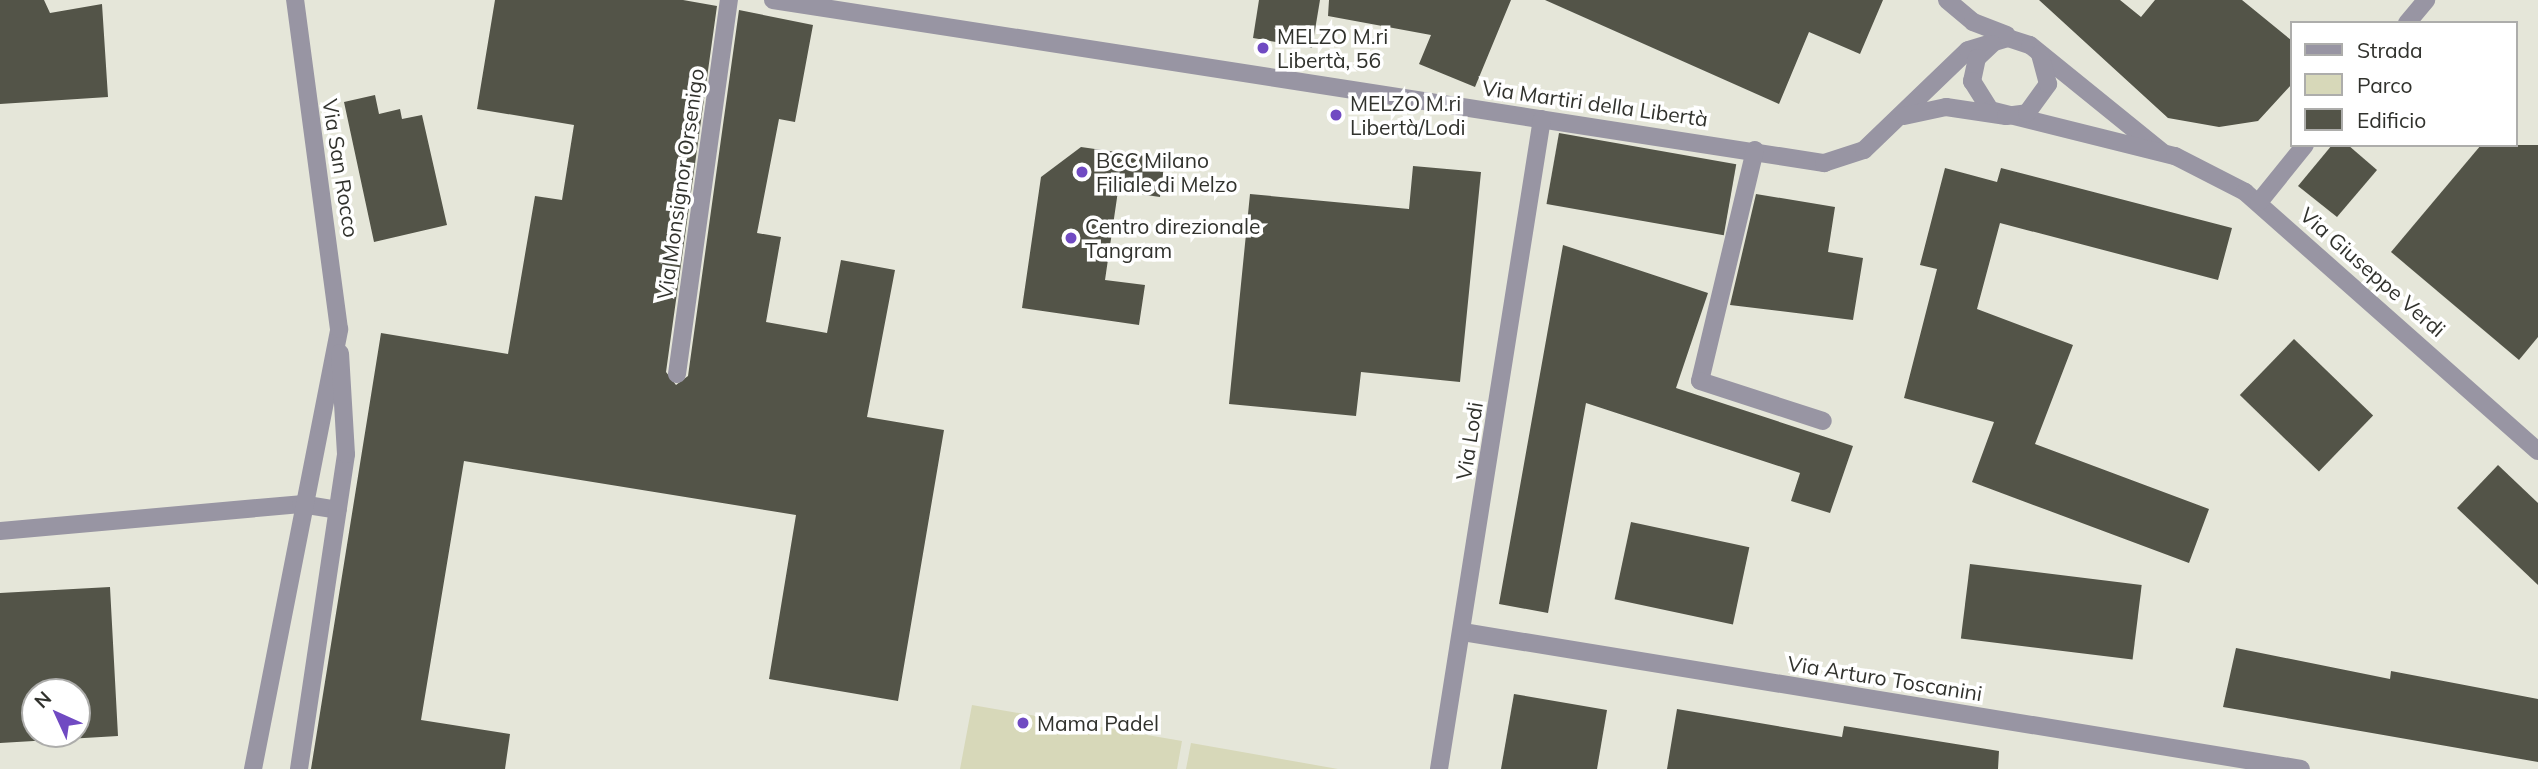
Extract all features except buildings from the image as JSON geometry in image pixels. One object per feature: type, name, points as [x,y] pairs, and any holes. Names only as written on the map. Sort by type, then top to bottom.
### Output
[{"type":"street","name":"Via San Rocco","points":[[295,0],[339,303],[338,342],[347,417],[338,510],[299,769]]},
{"type":"street","name":"Via Monsignor Orsenigo","points":[[677,374],[729,0]]},
{"type":"street","name":"Via Martiri della Libertà","points":[[772,0],[1542,119],[1844,162],[1899,119],[1968,50],[1993,39],[2028,44]]},
{"type":"street","points":[[1947,0],[1973,22],[2028,44],[2162,152]]},
{"type":"street","points":[[2409,21],[2426,0]]},
{"type":"street","points":[[1993,44],[2028,44],[2048,70],[2045,95],[2027,113],[2002,115],[1979,101],[1973,68],[1993,44]]},
{"type":"street","points":[[1899,119],[1946,107],[2002,115],[2162,152]]},
{"type":"street","name":"Via Lodi","points":[[1439,769],[1463,632],[1542,119]]},
{"type":"street","points":[[2259,202],[2303,147]]},
{"type":"street","points":[[1755,150],[1700,381],[1823,421]]},
{"type":"street","name":"Via Giuseppe Verdi","points":[[2162,152],[2210,171],[2259,202],[2538,451]]},
{"type":"street","name":"Via San Rocco","points":[[253,769],[301,504],[338,342]]},
{"type":"street","points":[[0,531],[301,504],[338,510]]},
{"type":"street","name":"Via Arturo Toscanini","points":[[1463,632],[2301,769]]},
{"type":"green space","name":"Mama Padel","points":[[972,705],[1182,741],[1177,769],[960,769]]},
{"type":"green space","name":"Mama Padel","points":[[1191,743],[1338,769],[1186,769]]},
{"type":"place","name":"MELZO M.ri Libertà, 56","points":[[1263,48]]},
{"type":"place","name":"MELZO M.ri Libertà/Lodi","points":[[1336,115]]},
{"type":"place","name":"BCC Milano Filiale di Melzo","points":[[1082,172]]},
{"type":"place","name":"Centro direzionale Tangram","points":[[1071,238]]},
{"type":"place","name":"Mama Padel","points":[[1023,723]]}]
